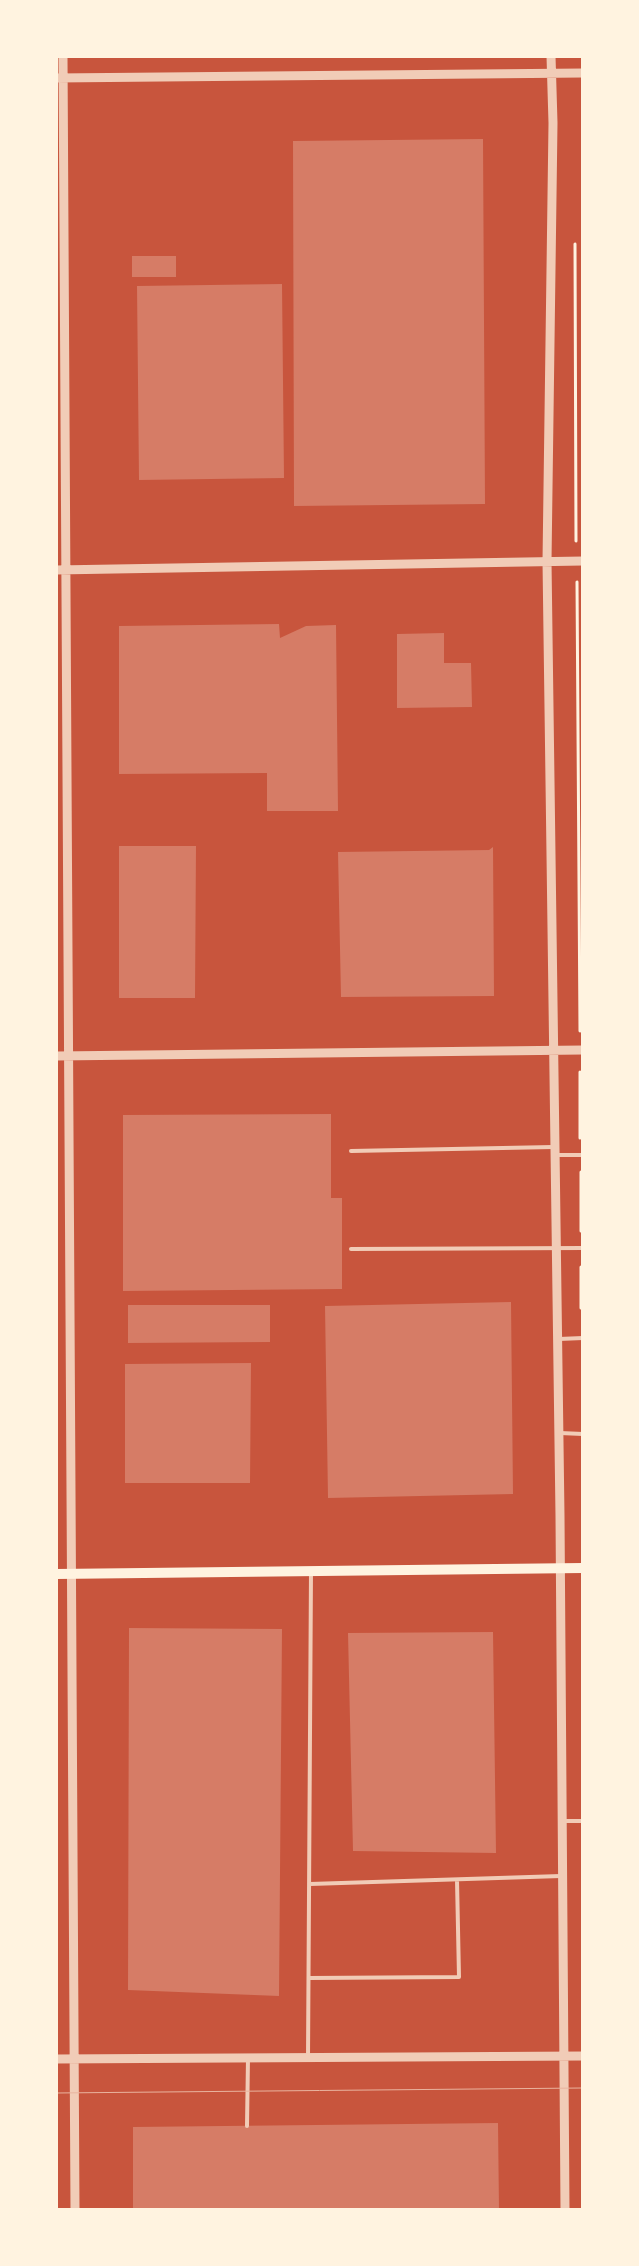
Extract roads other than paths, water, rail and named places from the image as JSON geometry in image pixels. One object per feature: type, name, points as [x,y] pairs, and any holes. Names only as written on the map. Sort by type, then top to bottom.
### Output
[{"type":"main road","points":[[56,1574],[583,1568]]},
{"type":"street","points":[[63,56],[60,78],[61,570],[69,1056],[75,2210]]},
{"type":"street","points":[[551,56],[553,74],[547,561],[566,2210]]},
{"type":"street","points":[[60,78],[583,73]]},
{"type":"street","points":[[61,570],[547,561],[583,562]]},
{"type":"street","points":[[56,1056],[583,1050]]},
{"type":"street","points":[[56,2060],[583,2056]]},
{"type":"lane","points":[[351,1151],[555,1151],[582,1155]]},
{"type":"lane","points":[[351,1249],[582,1248]]},
{"type":"lane","points":[[557,1339],[582,1338]]},
{"type":"lane","points":[[558,1432],[583,1434]]},
{"type":"lane","points":[[308,2057],[311,1571]]},
{"type":"lane","points":[[562,1821],[583,1821]]},
{"type":"lane","points":[[310,1884],[561,1876]]},
{"type":"lane","points":[[309,1978],[459,1977],[457,1880]]},
{"type":"lane","points":[[247,2126],[248,2058]]},
{"type":"tram line","points":[[56,2093],[583,2088]]}]
